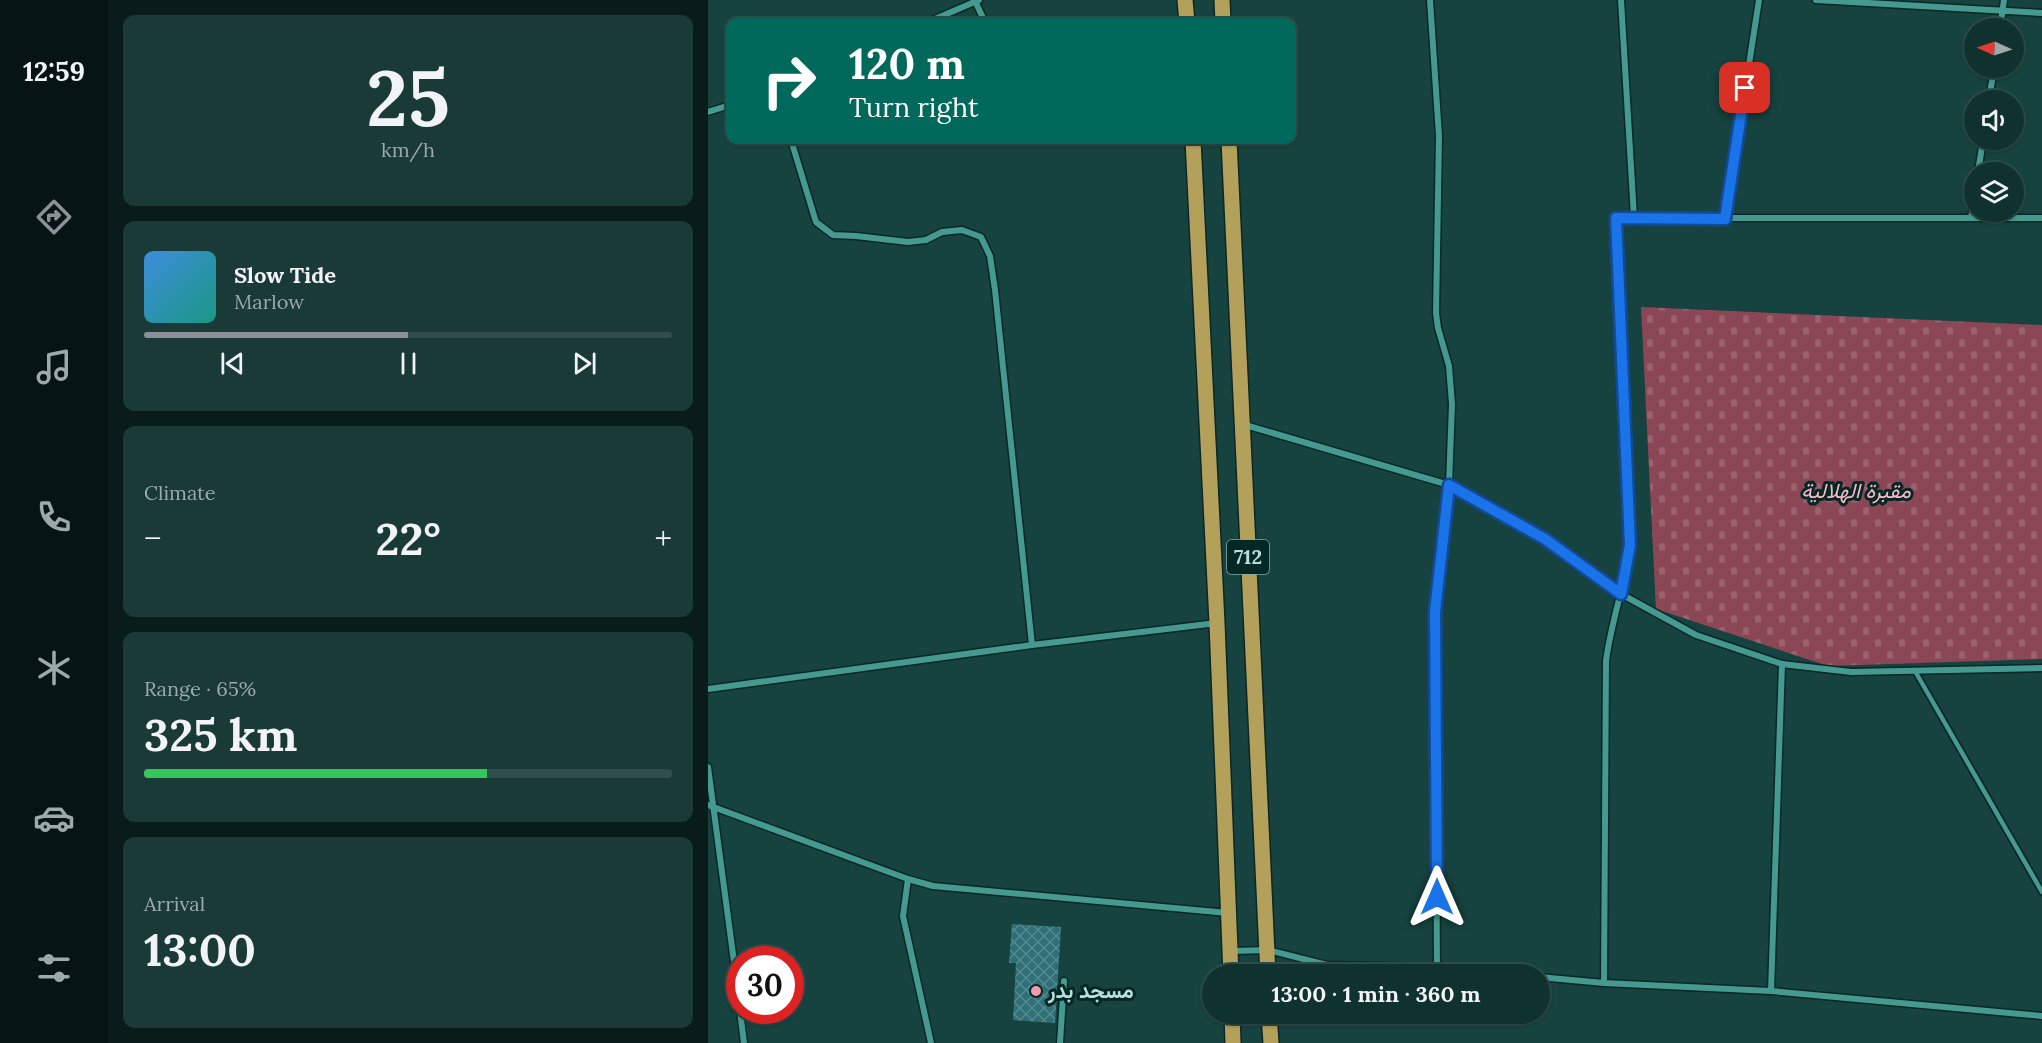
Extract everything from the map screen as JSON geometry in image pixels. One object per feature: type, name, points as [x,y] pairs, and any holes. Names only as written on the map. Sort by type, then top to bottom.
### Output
[{"type":"main road","points":[[1185,0],[1186,18]]},
{"type":"main road","points":[[1222,0],[1223,18]]},
{"type":"main road","name":"712","points":[[1193,144],[1217,623],[1231,964]]},
{"type":"main road","name":"712","points":[[1228,144],[1268,964]]},
{"type":"main road","points":[[1232,1024],[1233,1043]]},
{"type":"main road","points":[[1269,1024],[1270,1043]]},
{"type":"street","points":[[1430,0],[1439,136],[1436,313],[1449,366],[1452,404],[1449,485],[1435,612],[1437,964]]},
{"type":"street","points":[[1621,0],[1634,218]]},
{"type":"street","points":[[1725,219],[1759,0]]},
{"type":"street","points":[[1816,0],[2042,13]]},
{"type":"street","points":[[2002,18],[2004,0]]},
{"type":"street","points":[[937,18],[977,1],[983,18]]},
{"type":"street","points":[[708,112],[726,106]]},
{"type":"street","points":[[792,144],[816,222],[833,236],[856,236],[908,242],[926,240],[942,232],[962,230],[981,237],[990,256],[995,290],[1032,645]]},
{"type":"street","points":[[1604,983],[1605,684],[1609,639],[1621,594],[1630,545],[1616,218],[1964,218]]},
{"type":"street","points":[[2024,218],[2042,218]]},
{"type":"street","points":[[1241,423],[1449,485],[1545,539],[1621,594],[1696,635],[1782,664],[1851,672],[2042,668]]},
{"type":"street","points":[[708,689],[1032,645],[1217,623]]},
{"type":"street","points":[[1771,991],[1782,664]]},
{"type":"street","points":[[708,767],[710,806],[731,946]]},
{"type":"street","points":[[710,806],[908,879],[933,886],[1228,913]]},
{"type":"street","points":[[908,879],[903,916],[931,1043]]},
{"type":"street","points":[[1230,951],[1268,950],[1323,964]]},
{"type":"street","points":[[1550,978],[1604,983],[1771,991],[2042,1016]]},
{"type":"street","points":[[1060,1043],[1064,981]]},
{"type":"street","points":[[742,1024],[744,1043]]},
{"type":"lane","points":[[1915,670],[2042,892]]},
{"type":"green space","name":"مقبرة الهلالية","points":[[1641,307],[2042,325],[2042,659],[1828,666],[1656,609]]},
{"type":"building","name":"مسجد بدر","points":[[1012,924],[1061,927],[1055,1023],[1013,1020],[1016,963],[1009,963]]},
{"type":"place","name":"مسجد بدر","points":[[1036,991]]},
{"type":"route","points":[[1437,897],[1435,612],[1449,485],[1545,539],[1621,594],[1630,545],[1616,218],[1725,219],[1745,88]]}]
